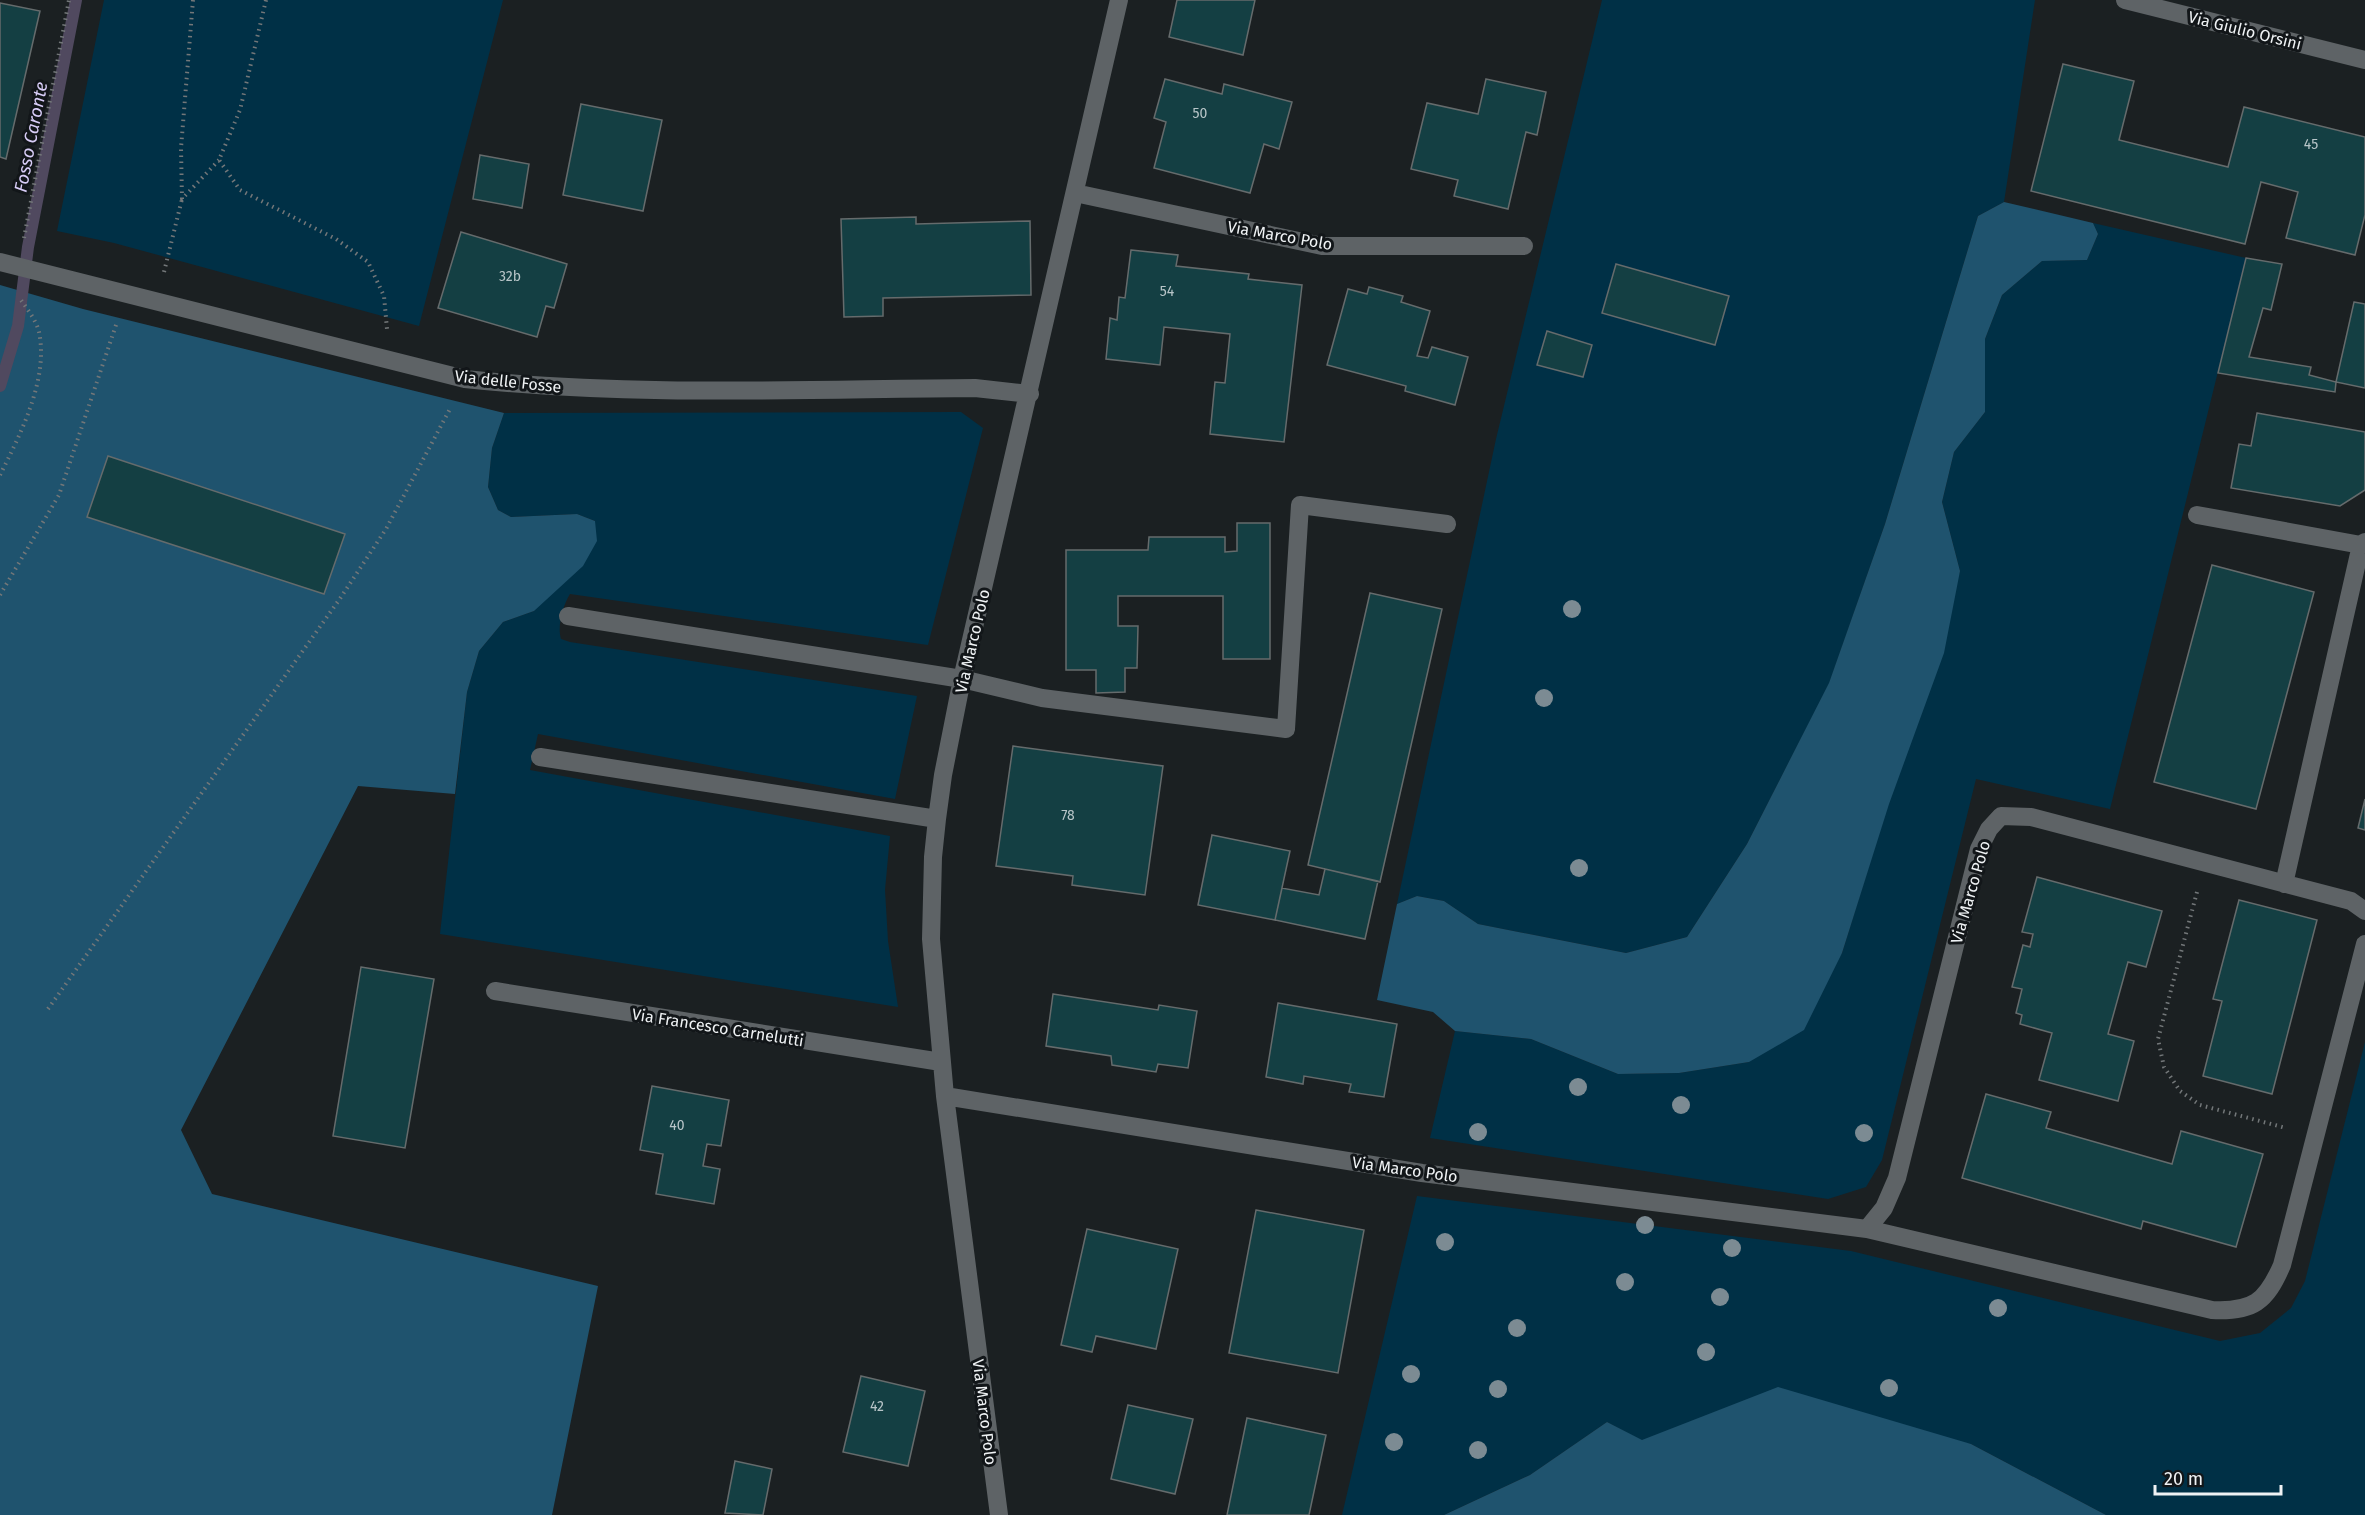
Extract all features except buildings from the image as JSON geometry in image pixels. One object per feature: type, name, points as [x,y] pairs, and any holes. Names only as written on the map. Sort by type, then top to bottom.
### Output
[{"type":"street","name":"Via Marco Polo","points":[[999,1515],[941,1062],[931,939],[933,857],[943,775],[962,679],[1030,394],[1119,0]]},
{"type":"street","name":"Via Giulio Orsini","points":[[2125,0],[2365,60]]},
{"type":"street","name":"Via Marco Polo","points":[[1076,193],[1322,246],[1524,246]]},
{"type":"street","name":"Via delle Fosse","points":[[0,262],[465,379],[534,387],[606,390],[975,388],[1030,394]]},
{"type":"street","points":[[568,616],[962,679],[1042,698],[1286,729],[1300,505],[1447,524]]},
{"type":"street","points":[[2197,515],[2363,543],[2284,884]]},
{"type":"street","points":[[540,757],[937,819]]},
{"type":"street","name":"Via Marco Polo","points":[[1867,1229],[1884,1208],[1897,1178],[1979,849],[1989,830],[2001,816],[2031,817],[2205,862],[2351,901],[2365,911]]},
{"type":"street","name":"Via Marco Polo","points":[[945,1096],[1422,1173],[1867,1229],[2212,1310],[2235,1311],[2256,1305],[2272,1289],[2282,1265],[2365,944]]},
{"type":"street","name":"Via Francesco Carnelutti","points":[[495,991],[941,1062]]},
{"type":"path","points":[[22,247],[69,0]]},
{"type":"path","points":[[157,302],[182,199],[181,148],[193,0]]},
{"type":"path","points":[[182,199],[219,160],[240,110],[266,0]]},
{"type":"path","points":[[219,160],[240,190],[336,239],[368,262],[384,296]]},
{"type":"path","points":[[0,595],[59,495],[126,294]]},
{"type":"path","points":[[0,475],[25,425],[38,375],[40,334],[35,319],[21,300],[15,298]]},
{"type":"path","points":[[48,1009],[339,600],[386,530],[424,462],[465,379]]},
{"type":"path","points":[[2205,862],[2158,1039],[2164,1067],[2180,1091],[2200,1105],[2316,1136]]},
{"type":"shaded area","points":[[104,0],[503,0],[419,326],[114,243],[57,231]]},
{"type":"shaded area","points":[[1602,0],[2035,0],[2004,202],[1978,216],[1885,524],[1829,684],[1747,844],[1687,937],[1626,953],[1478,924],[1444,901],[1417,896],[1397,904],[1496,439]],"holes":[[[1616,264],[1729,296],[1602,313]],[[1547,332],[1592,345],[1583,377],[1537,364]]]},
{"type":"shaded area","points":[[2004,202],[2093,223],[2098,234],[2087,260],[2042,261],[2002,295],[1985,339],[1985,412],[1954,452],[1942,502],[1960,571],[1944,653],[1889,804],[1842,953],[1804,1030],[1749,1062],[1679,1073],[1618,1074],[1531,1039],[1455,1031],[1433,1012],[1377,1000],[1397,904],[1417,896],[1444,901],[1478,924],[1626,953],[1687,937],[1747,844],[1829,683],[1885,524],[1978,216]]},
{"type":"shaded area","points":[[2093,223],[2246,258],[2110,809],[1976,779],[1882,1160],[1866,1187],[1828,1199],[1430,1138],[1455,1031],[1531,1039],[1618,1074],[1679,1073],[1749,1062],[1842,953],[1960,571],[1942,502],[1954,452],[1985,412],[1985,339],[2002,295],[2042,261],[2087,260],[2098,234]]},
{"type":"shaded area","points":[[0,285],[83,309],[504,413],[492,448],[488,487],[498,510],[511,517],[577,514],[595,521],[597,541],[583,566],[534,611],[503,622],[479,651],[467,692],[455,794],[358,786],[181,1130],[212,1194],[598,1286],[552,1515],[0,1515]]},
{"type":"shaded area","points":[[961,412],[983,428],[928,645],[570,594],[560,622],[561,639],[570,642],[917,696],[895,799],[538,734],[530,770],[890,836],[885,890],[888,941],[898,1007],[440,934],[467,692],[479,651],[503,622],[534,611],[595,521],[577,514],[511,517],[498,510],[488,487],[492,448],[504,413]]},
{"type":"shaded area","points":[[2365,1042],[2365,1515],[2106,1515],[1971,1444],[1704,1417],[1642,1441],[1607,1422],[1530,1475],[1444,1515],[1342,1515],[1417,1196],[1851,1251],[2220,1341],[2260,1333],[2291,1308],[2305,1281]]},
{"type":"shaded area","points":[[1778,1387],[1971,1444],[2106,1515],[1444,1515],[1530,1475],[1607,1422],[1642,1440]]},
{"type":"waterway","name":"Fosso Caronte","points":[[0,386],[18,326],[28,247],[76,0]]}]
